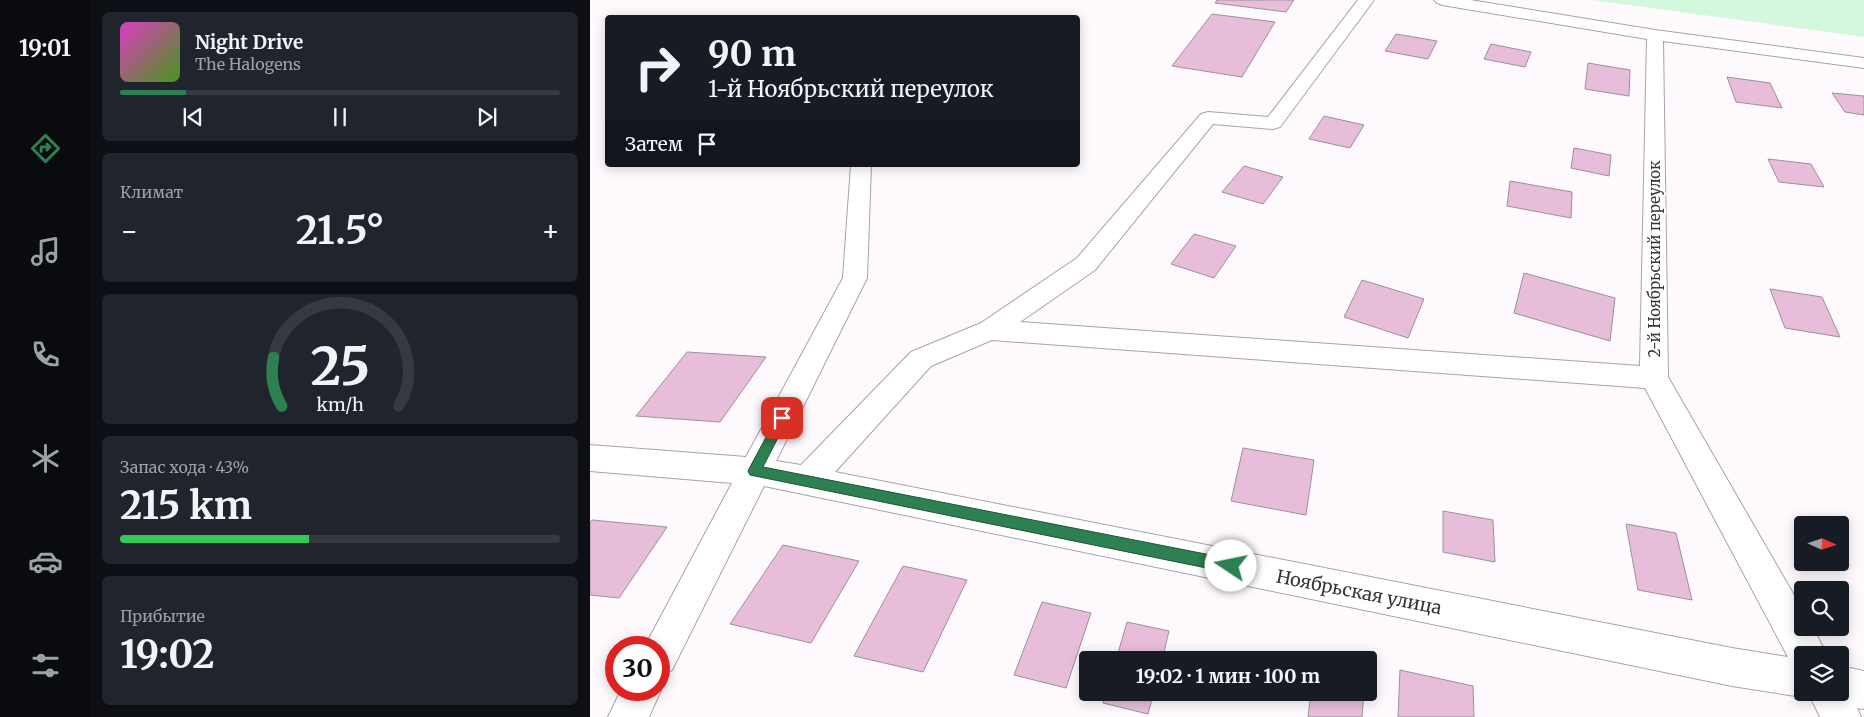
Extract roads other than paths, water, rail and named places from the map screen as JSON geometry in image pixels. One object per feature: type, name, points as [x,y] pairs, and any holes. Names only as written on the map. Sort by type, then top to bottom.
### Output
[{"type":"street","points":[[807,480],[921,359],[990,330],[1086,264],[1208,118],[1273,123],[1366,0]]},
{"type":"street","points":[[1442,0],[1655,35],[1864,63]]},
{"type":"street","name":"2-й Ноябрьский переулок","points":[[1655,35],[1654,378],[1803,646]]},
{"type":"street","points":[[670,636],[855,278],[861,167]]},
{"type":"street","points":[[990,330],[1654,378]]},
{"type":"street","name":"Ноябрьская улица","points":[[590,458],[755,471],[807,480],[1713,663],[1794,677]]},
{"type":"street","points":[[1849,687],[1864,690]]},
{"type":"street","points":[[628,717],[636,701]]},
{"type":"street","points":[[1833,701],[1841,717]]}]
